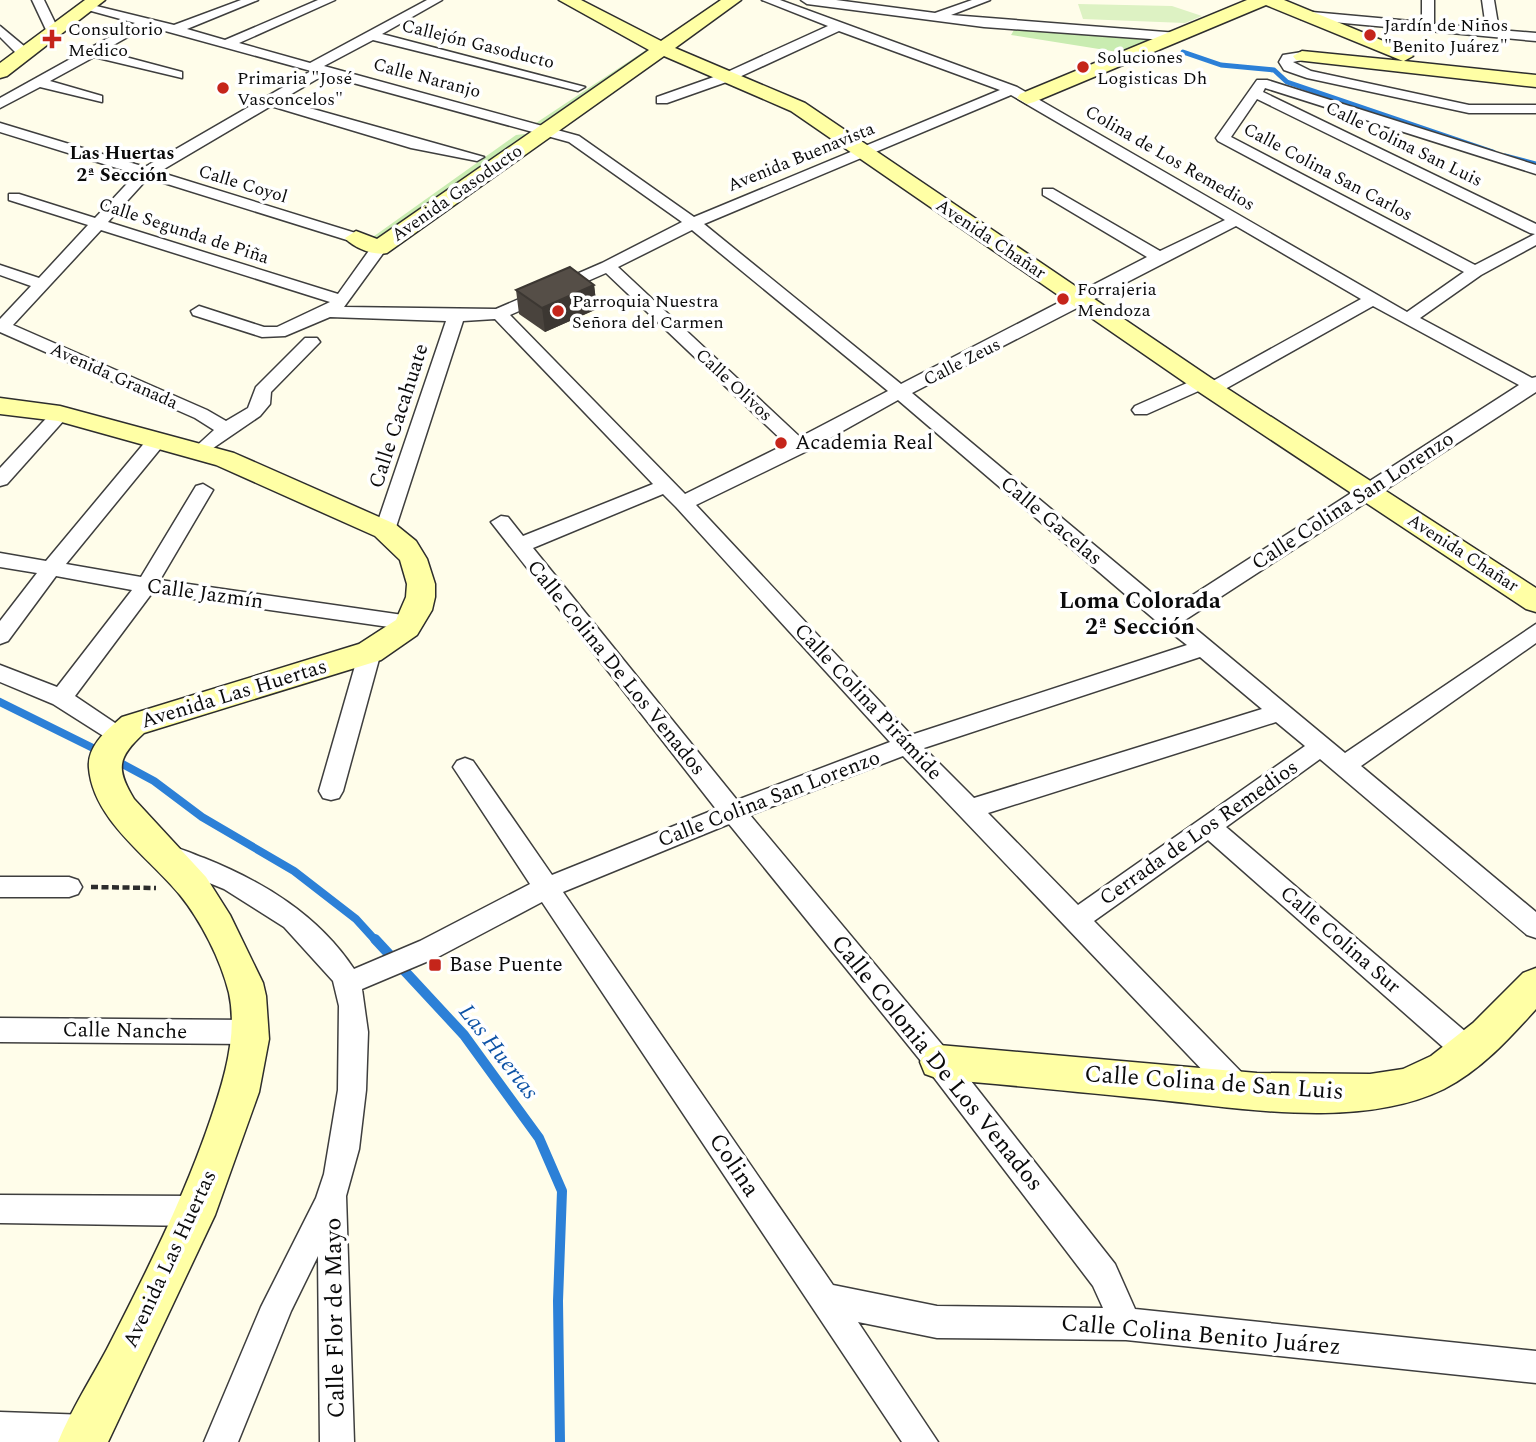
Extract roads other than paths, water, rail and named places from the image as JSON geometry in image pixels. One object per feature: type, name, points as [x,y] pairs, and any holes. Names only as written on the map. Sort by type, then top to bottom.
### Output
[{"type":"street","points":[[38,0],[53,31]]},
{"type":"street","points":[[176,29],[252,0]]},
{"type":"street","points":[[226,44],[329,0]]},
{"type":"street","points":[[1,326],[100,224],[144,174],[271,102],[370,35],[436,0]]},
{"type":"street","name":"Avenida Chañar","points":[[568,0],[655,46],[798,107],[1207,386],[1536,601]]},
{"type":"street","name":"Avenida Gasoducto","points":[[356,238],[379,248],[546,131],[655,46],[708,0]]},
{"type":"street","name":"Avenida Gasoducto","points":[[433,186],[578,87],[655,46],[732,0]]},
{"type":"street","name":"Colina de Los Remedios","points":[[768,0],[1020,94],[1408,319],[1535,385]]},
{"type":"street","points":[[807,0],[934,17],[1178,37]]},
{"type":"street","points":[[884,10],[917,0]]},
{"type":"street","points":[[934,17],[985,0]]},
{"type":"street","points":[[1020,94],[1178,37],[1262,0]]},
{"type":"street","points":[[1269,0],[1442,71]]},
{"type":"street","points":[[1428,0],[1428,27]]},
{"type":"street","points":[[1488,0],[1493,33]]},
{"type":"street","points":[[1,71],[92,3]]},
{"type":"street","name":"Calle Naranjo","points":[[92,3],[226,44],[574,139],[694,223]]},
{"type":"street","points":[[1301,15],[1536,37]]},
{"type":"street","points":[[0,104],[147,21]]},
{"type":"street","points":[[662,100],[730,76],[839,26]]},
{"type":"street","points":[[0,30],[25,54]]},
{"type":"street","name":"Callejón Gasoducto","points":[[370,35],[578,87]]},
{"type":"street","points":[[92,52],[177,75]]},
{"type":"street","points":[[1536,81],[1302,56],[1288,58],[1286,62],[1289,67],[1307,74],[1469,109],[1536,109]]},
{"type":"street","points":[[39,82],[97,99]]},
{"type":"street","points":[[1258,88],[1536,170]]},
{"type":"street","name":"Calle Colina San Luis","points":[[1258,88],[1536,230]]},
{"type":"street","name":"Calle Colina San Carlos","points":[[1258,88],[1223,138],[1475,272]]},
{"type":"street","name":"Avenida Buenavista","points":[[335,307],[456,317],[499,314],[608,266],[694,223],[864,152],[1020,94]]},
{"type":"street","points":[[271,102],[416,145],[477,157]]},
{"type":"street","name":"Calle Coyol","points":[[0,127],[356,238]]},
{"type":"street","points":[[1048,192],[1158,257]]},
{"type":"street","name":"Calle Segunda de Piña","points":[[14,197],[100,224],[335,307]]},
{"type":"street","name":"Calle Zeus","points":[[683,503],[800,447],[1158,257],[1239,219]]},
{"type":"street","name":"Avenida Gasoducto","points":[[356,238],[378,223]]},
{"type":"street","name":"Calle Gacelas","points":[[694,223],[1536,927]]},
{"type":"street","points":[[1408,319],[1475,272],[1536,239]]},
{"type":"street","points":[[199,311],[271,334],[335,307],[379,248]]},
{"type":"street","name":"Calle Olivos","points":[[608,266],[800,447]]},
{"type":"street","points":[[0,270],[41,284]]},
{"type":"street","points":[[1141,410],[1207,386],[1374,298]]},
{"type":"street","name":"Calle Colina Pirámide","points":[[499,314],[683,503],[907,745],[1239,1089]]},
{"type":"street","name":"Calle Cacahuate","points":[[385,530],[456,317]]},
{"type":"street","name":"Avenida Granada","points":[[1,326],[201,414],[226,429]]},
{"type":"street","points":[[0,348],[21,335]]},
{"type":"street","points":[[200,452],[226,429],[254,412],[261,404],[262,391],[311,342]]},
{"type":"street","name":"Calle Colina San Lorenzo","points":[[1169,620],[1535,385]]},
{"type":"street","points":[[0,406],[60,414],[225,459],[385,530],[402,540],[412,551],[418,567],[419,598],[410,623]]},
{"type":"street","points":[[0,480],[60,414]]},
{"type":"street","points":[[0,636],[51,569],[158,439]]},
{"type":"street","points":[[518,546],[666,486]]},
{"type":"street","points":[[61,698],[147,586],[203,491]]},
{"type":"street","name":"Calle Colina De Los Venados","points":[[500,522],[733,812]]},
{"type":"street","name":"Calle Jazmín","points":[[0,560],[147,586],[410,623]]},
{"type":"street","name":"Avenida Las Huertas","points":[[85,1437],[195,1211],[234,1112],[250,1032],[249,1000],[242,974],[194,888],[167,855],[120,809],[109,789],[110,747],[133,725],[370,652],[389,642],[410,623]]},
{"type":"street","points":[[1344,766],[1536,632]]},
{"type":"street","name":"Calle Colina San Lorenzo","points":[[358,979],[429,949],[548,887],[733,812],[907,745],[1203,648]]},
{"type":"street","points":[[331,791],[370,652]]},
{"type":"street","points":[[0,673],[61,698],[110,747]]},
{"type":"street","points":[[970,809],[1280,712]]},
{"type":"street","name":"Cerrada de Los Remedios","points":[[1077,919],[1322,746]]},
{"type":"street","name":"Colina","points":[[464,767],[548,887],[921,1442]]},
{"type":"street","name":"Calle Colonia De Los Venados","points":[[733,812],[939,1062],[1104,1275],[1126,1324]]},
{"type":"street","name":"Calle Colina Sur","points":[[1210,827],[1470,1053]]},
{"type":"street","points":[[167,855],[221,874],[267,898],[358,979],[353,1028],[353,1076],[345,1138],[332,1194],[281,1297],[220,1442]]},
{"type":"street","points":[[0,887],[69,887]]},
{"type":"street","name":"Calle Colina de San Luis","points":[[939,1062],[1239,1089],[1310,1093],[1374,1091],[1427,1078],[1470,1053],[1536,984]]},
{"type":"street","name":"Calle Nanche","points":[[0,1030],[250,1032]]},
{"type":"street","name":"Calle Flor de Mayo","points":[[332,1194],[337,1442]]},
{"type":"street","points":[[0,1209],[195,1211]]},
{"type":"street","name":"Calle Colina Benito Juárez","points":[[824,1299],[937,1322],[1126,1324],[1534,1372]]},
{"type":"street","points":[[0,1428],[85,1437]]},
{"type":"waterway","points":[[1183,52],[1221,65],[1274,70],[1287,82],[1493,152]]},
{"type":"waterway","points":[[1505,156],[1536,164]]},
{"type":"waterway","name":"Las Huertas","points":[[0,702],[101,752]]},
{"type":"waterway","name":"Las Huertas","points":[[115,760],[154,781],[202,817],[294,871],[356,919],[376,941]]},
{"type":"waterway","name":"Las Huertas","points":[[375,939],[464,1035],[539,1138],[562,1191],[558,1301],[560,1442]]},
{"type":"place","name":"Jardín de Niños \"Benito Juárez\"","points":[[1370,35]]},
{"type":"place","name":"Consultorio Medico","points":[[52,39]]},
{"type":"place","name":"Soluciones Logisticas Dh","points":[[1083,67]]},
{"type":"place","name":"Primaria \"José Vasconcelos\"","points":[[223,88]]},
{"type":"place","name":"Forrajeria Mendoza","points":[[1063,299]]},
{"type":"place","name":"Parroquia Nuestra Señora del Carmen","points":[[558,311]]},
{"type":"place","name":"Academia Real","points":[[781,443]]},
{"type":"place","name":"Base Puente","points":[[435,965]]},
{"type":"district","name":"Las Huertas 2ª Sección","points":[[122,164]]},
{"type":"district","name":"Loma Colorada 2ª Sección","points":[[1140,614]]}]
